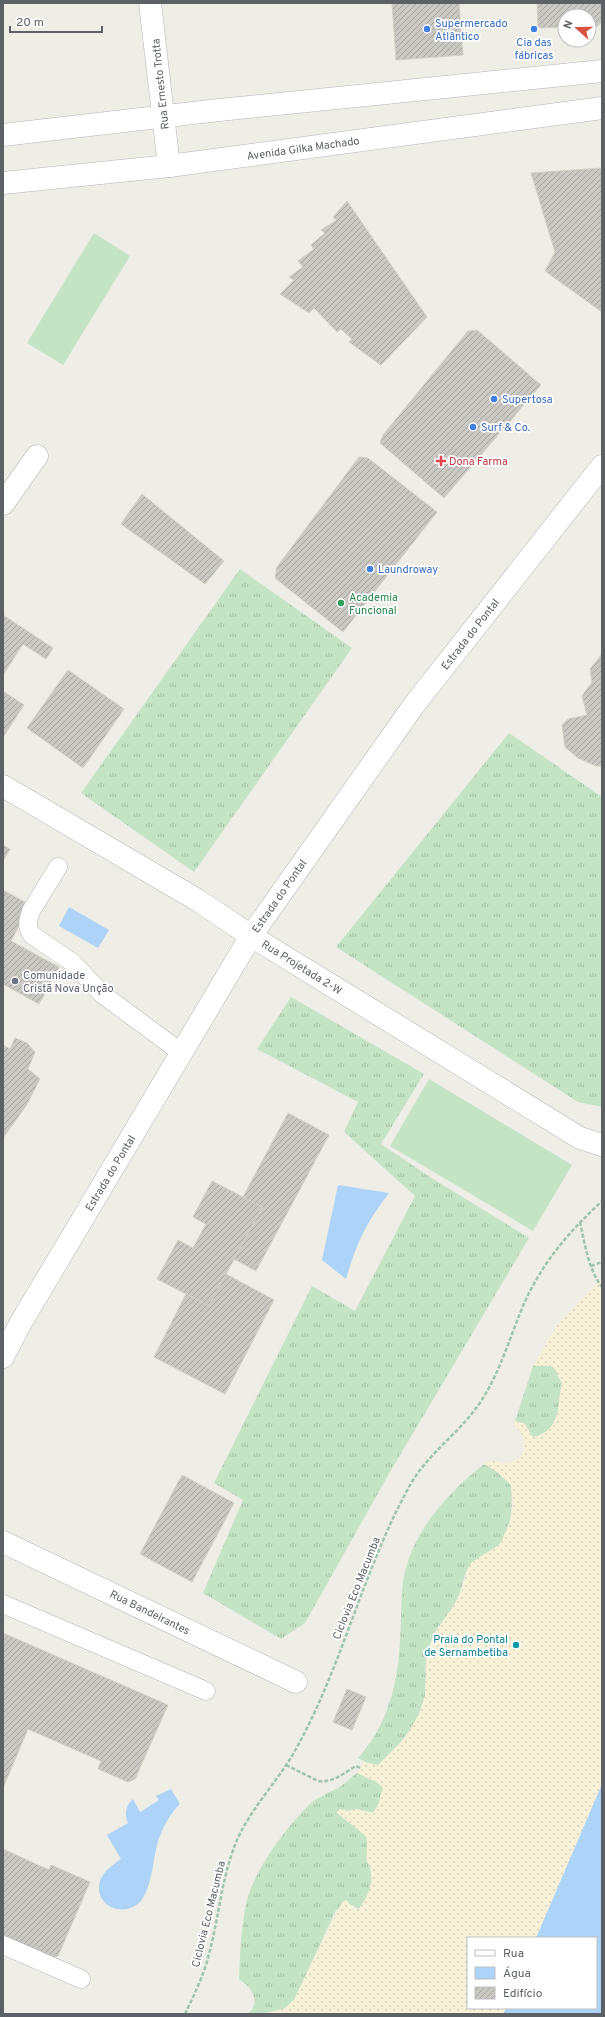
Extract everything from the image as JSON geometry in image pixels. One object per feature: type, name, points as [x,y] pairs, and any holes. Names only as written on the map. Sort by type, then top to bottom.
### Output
[{"type":"street","name":"Rua Ernesto Trotta","points":[[150,3],[169,166]]},
{"type":"street","points":[[3,135],[602,70]]},
{"type":"street","name":"Avenida Gilka Machado","points":[[3,183],[169,166],[602,108]]},
{"type":"street","points":[[3,504],[37,456]]},
{"type":"street","name":"Estrada do Pontal","points":[[3,1358],[20,1324],[251,936],[414,705],[602,466]]},
{"type":"street","name":"Rua Projetada 2-W","points":[[3,786],[199,901],[251,936],[580,1138],[602,1145]]},
{"type":"street","name":"Rua Bandeirantes","points":[[3,1542],[296,1682]]},
{"type":"lane","points":[[58,867],[28,918],[29,930],[32,935],[73,964],[102,994],[182,1053]]},
{"type":"lane","points":[[3,1604],[206,1690]]},
{"type":"lane","points":[[3,1945],[81,1979]]},
{"type":"path","name":"Ciclovia Eco Macumba","points":[[185,2014],[209,1955],[224,1879],[236,1844],[248,1818],[297,1747],[322,1696],[369,1573],[410,1485],[429,1458],[468,1418],[484,1397],[528,1296],[542,1269],[556,1249],[580,1222],[602,1201]]},
{"type":"path","points":[[580,1222],[587,1256],[602,1287]]},
{"type":"path","points":[[591,1266],[602,1262]]},
{"type":"path","points":[[286,1765],[318,1781],[324,1782],[330,1781],[356,1766],[360,1768]]},
{"type":"green space","points":[[94,233],[130,256],[63,365],[27,343]]},
{"type":"green space","points":[[240,569],[352,648],[194,872],[81,793]]},
{"type":"green space","points":[[509,733],[602,797],[602,1107],[578,1102],[336,947]]},
{"type":"green space","points":[[291,997],[424,1074],[381,1144],[430,1177],[529,1238],[390,1472],[305,1623],[281,1639],[203,1593],[243,1500],[214,1483],[312,1286],[355,1311],[415,1196],[344,1132],[358,1102],[257,1049]]},
{"type":"green space","points":[[429,1079],[572,1165],[533,1231],[390,1146]]},
{"type":"green space","points":[[547,1365],[555,1369],[562,1383],[557,1416],[549,1429],[543,1434],[534,1437],[531,1435],[525,1424],[515,1421],[533,1366]]},
{"type":"green space","points":[[484,1464],[496,1471],[511,1485],[512,1503],[510,1522],[498,1545],[469,1566],[460,1593],[435,1632],[426,1659],[425,1696],[413,1725],[400,1743],[386,1758],[378,1765],[372,1765],[358,1758],[377,1732],[390,1703],[394,1688],[399,1656],[403,1584],[409,1559],[424,1528],[434,1513],[458,1487]]},
{"type":"green space","points":[[357,1773],[376,1781],[383,1788],[374,1813],[356,1809],[349,1811],[343,1809],[346,1820],[363,1832],[368,1841],[367,1861],[370,1867],[372,1881],[368,1895],[359,1909],[352,1905],[336,1910],[294,2000],[284,2009],[261,2014],[247,2014],[254,2006],[254,1996],[248,1986],[239,1980],[243,1923],[250,1891],[263,1864],[272,1850],[282,1836],[311,1803],[341,1786]]},
{"type":"sand","name":"Praia do Pontal de Sernambetiba","points":[[602,1278],[602,1784],[536,1937],[467,1937],[467,2009],[506,2009],[503,2014],[261,2014],[284,2009],[294,2000],[342,1902],[346,1900],[354,1908],[359,1909],[368,1894],[372,1878],[370,1866],[367,1861],[366,1836],[337,1813],[337,1810],[349,1811],[356,1809],[373,1813],[378,1805],[383,1788],[376,1781],[357,1773],[364,1762],[378,1765],[405,1738],[419,1714],[425,1696],[427,1655],[434,1635],[456,1602],[463,1587],[467,1570],[472,1562],[499,1545],[503,1538],[511,1518],[513,1503],[511,1485],[496,1471],[484,1464],[490,1461],[508,1463],[515,1461],[520,1457],[523,1452],[524,1440],[522,1434],[513,1425],[515,1421],[525,1424],[531,1435],[534,1437],[543,1434],[554,1423],[557,1416],[562,1383],[556,1370],[552,1366],[533,1366],[557,1325]]},
{"type":"water","points":[[69,907],[109,930],[98,948],[59,926]]},
{"type":"water","points":[[338,1185],[389,1193],[374,1214],[358,1243],[346,1279],[322,1260]]},
{"type":"water","points":[[602,1784],[602,2014],[503,2014],[506,2009],[597,2009],[597,1937],[536,1937]]},
{"type":"water","points":[[171,1789],[180,1804],[164,1826],[158,1841],[152,1874],[147,1890],[139,1903],[132,1907],[117,1909],[110,1907],[101,1897],[99,1889],[100,1881],[106,1871],[121,1859],[107,1835],[128,1823],[126,1810],[133,1799],[140,1812],[159,1800],[156,1796]]},
{"type":"building","name":"Supermercado Atlântico","points":[[392,3],[459,3],[463,55],[396,60]]},
{"type":"building","points":[[537,3],[602,3],[602,21],[598,26],[597,8],[557,8],[557,27],[538,28]]},
{"type":"building","points":[[602,168],[602,312],[545,271],[555,252],[531,173]]},
{"type":"building","points":[[347,201],[427,317],[381,365],[349,342],[352,339],[341,329],[337,332],[314,308],[309,313],[280,294],[294,280],[289,277],[303,267],[298,261],[314,249],[311,245],[325,233],[321,230],[337,220],[333,217]]},
{"type":"building","points":[[477,330],[541,385],[444,498],[380,443],[383,435],[468,331]]},
{"type":"building","points":[[359,457],[368,458],[437,512],[343,632],[275,578],[277,567]]},
{"type":"building","points":[[142,494],[224,561],[205,584],[121,524]]},
{"type":"building","points":[[3,615],[53,648],[46,659],[23,644],[3,675]]},
{"type":"building","points":[[602,654],[602,766],[596,766],[578,758],[565,747],[562,725],[568,719],[587,715],[582,696],[592,682],[590,669]]},
{"type":"building","points":[[68,670],[124,709],[83,768],[27,728]]},
{"type":"building","points":[[3,691],[24,705],[3,737]]},
{"type":"building","points":[[3,845],[10,849],[3,861]]},
{"type":"building","points":[[3,890],[30,905],[11,941],[59,967],[39,1004],[3,984]]},
{"type":"building","points":[[15,1038],[27,1043],[35,1052],[28,1069],[40,1079],[26,1106],[3,1138],[3,1045],[10,1049]]},
{"type":"building","points":[[288,1113],[329,1135],[256,1271],[234,1259],[262,1207],[243,1197]]},
{"type":"building","points":[[212,1181],[262,1207],[209,1306],[157,1279],[178,1240],[193,1248],[206,1224],[193,1217]]},
{"type":"building","points":[[226,1274],[274,1300],[225,1394],[154,1357],[186,1294],[209,1306]]},
{"type":"building","points":[[182,1475],[234,1503],[192,1582],[140,1554]]},
{"type":"building","points":[[3,1633],[168,1705],[135,1779],[128,1782],[98,1769],[101,1761],[28,1729],[3,1788]]},
{"type":"building","points":[[347,1689],[366,1697],[352,1730],[333,1722]]},
{"type":"building","points":[[3,1849],[49,1870],[51,1865],[90,1882],[58,1956],[51,1958],[3,1938]]},
{"type":"place","name":"Supermercado Atlântico","points":[[427,29]]},
{"type":"place","name":"Cia das fábricas","points":[[534,29]]},
{"type":"place","name":"Supertosa","points":[[494,399]]},
{"type":"place","name":"Surf & Co.","points":[[473,427]]},
{"type":"place","name":"Dona Farma","points":[[441,461]]},
{"type":"place","name":"Laundroway","points":[[370,569]]},
{"type":"place","name":"Academia Funcional","points":[[341,603]]},
{"type":"place","name":"Comunidade Cristã Nova Unção","points":[[15,981]]},
{"type":"place","name":"Praia do Pontal de Sernambetiba","points":[[516,1645]]}]
